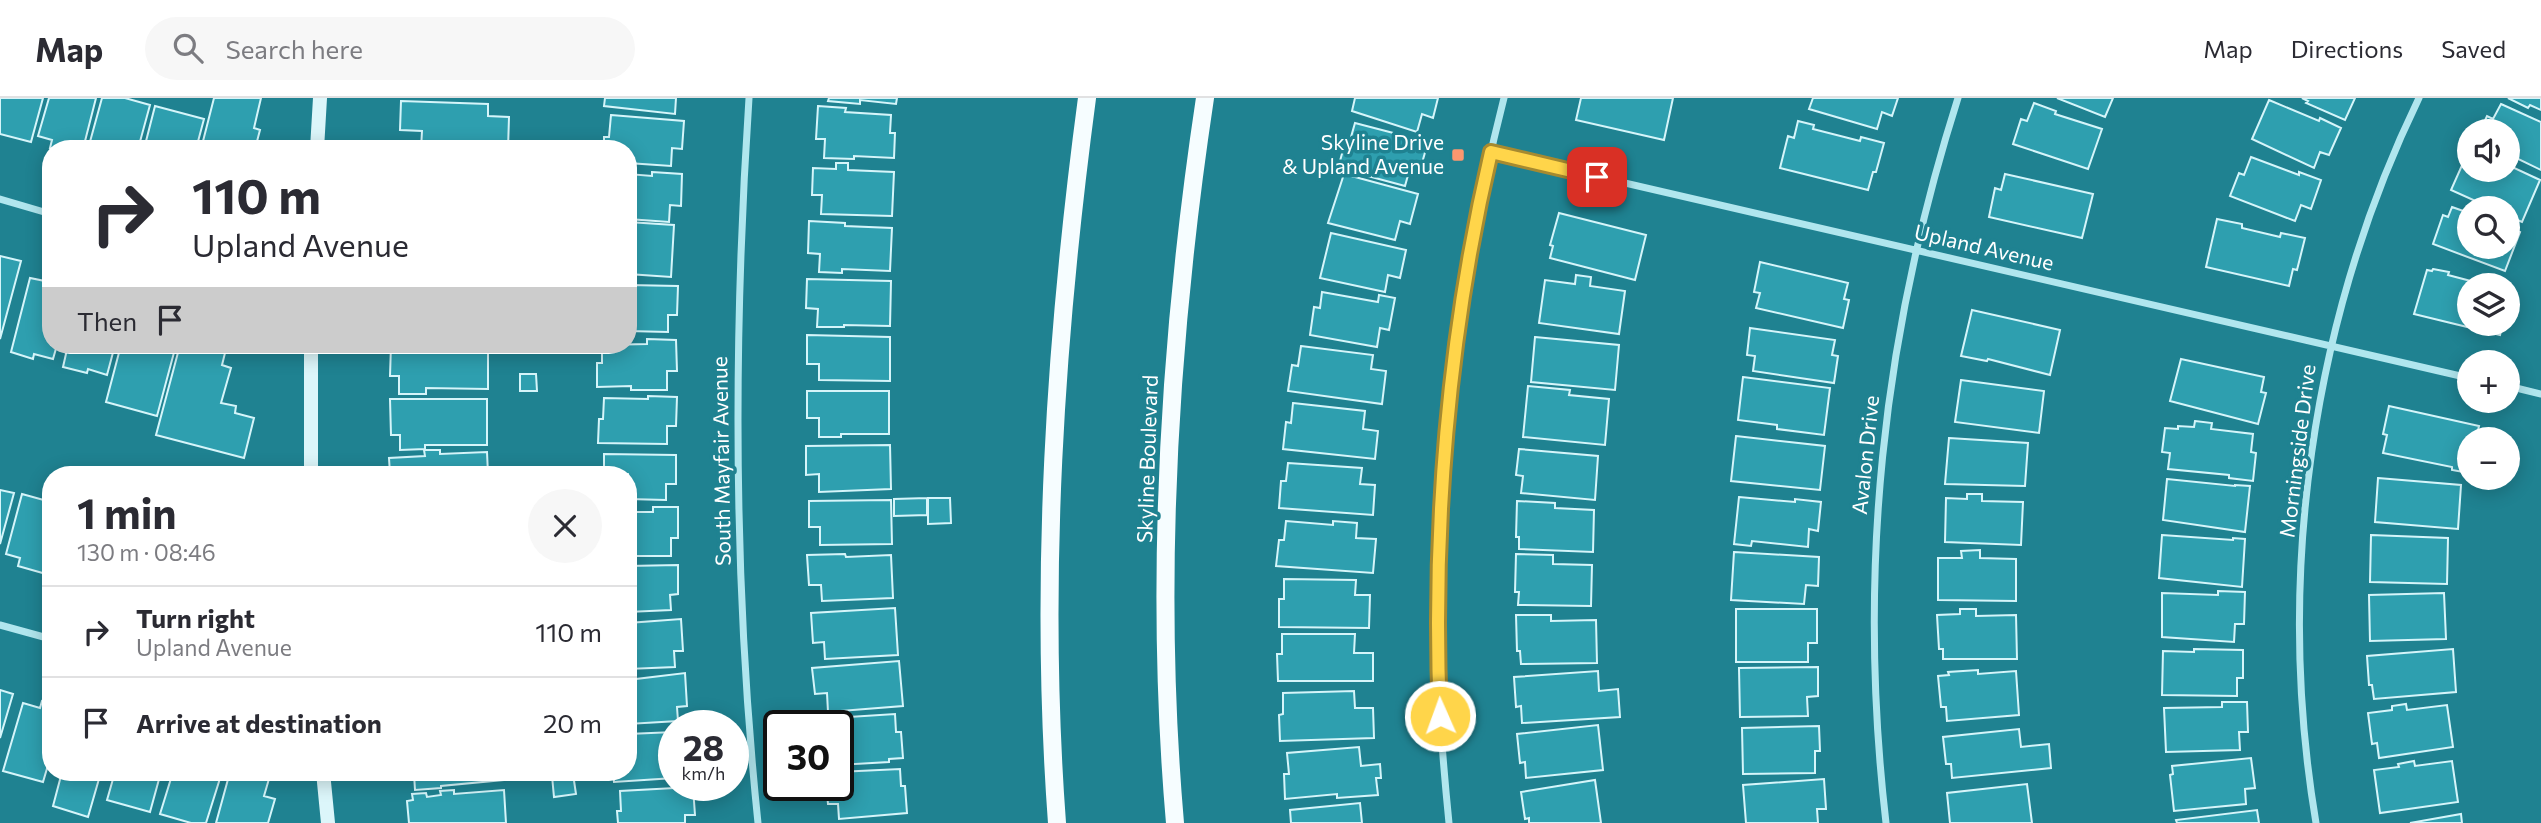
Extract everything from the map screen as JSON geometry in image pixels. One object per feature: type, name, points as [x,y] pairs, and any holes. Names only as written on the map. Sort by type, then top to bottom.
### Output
[{"type":"main road","points":[[1058,823],[1050,644],[1052,474],[1060,327],[1087,98]]},
{"type":"main road","name":"Skyline Boulevard","points":[[1175,823],[1168,719],[1169,475],[1178,316],[1205,98]]},
{"type":"street","points":[[318,140],[320,98]]},
{"type":"street","name":"South Mayfair Avenue","points":[[749,98],[741,212],[738,403],[745,660],[758,823]]},
{"type":"street","points":[[1448,823],[1437,644],[1438,543],[1445,443],[1471,257],[1504,98]]},
{"type":"street","name":"Avalon Drive","points":[[1886,823],[1875,694],[1873,611],[1877,524],[1895,352],[1915,250],[1958,98]]},
{"type":"street","name":"Morningside Drive","points":[[2316,823],[2304,722],[2300,646],[2301,567],[2307,490],[2330,345],[2385,173],[2419,98]]},
{"type":"street","name":"Upland Avenue","points":[[1491,152],[2457,374]]},
{"type":"street","points":[[0,199],[42,211]]},
{"type":"street","points":[[311,354],[311,466]]},
{"type":"street","points":[[2520,389],[2541,394]]},
{"type":"street","points":[[0,625],[42,637]]},
{"type":"street","points":[[324,781],[328,823]]},
{"type":"building","points":[[0,98],[43,98],[31,142],[0,134]]},
{"type":"building","points":[[49,98],[96,98],[85,140],[52,140],[38,136]]},
{"type":"building","points":[[102,98],[125,98],[150,105],[140,140],[90,140]]},
{"type":"building","points":[[214,98],[261,98],[254,128],[260,130],[257,140],[203,140]]},
{"type":"building","points":[[605,98],[676,98],[675,114],[604,106]]},
{"type":"building","points":[[829,98],[897,98],[896,104],[860,100],[860,104],[828,101]]},
{"type":"building","points":[[1355,98],[1438,98],[1433,118],[1422,114],[1417,132],[1352,111]]},
{"type":"building","points":[[1581,98],[1673,98],[1664,140],[1576,120]]},
{"type":"building","points":[[1813,98],[1898,98],[1892,116],[1882,112],[1877,129],[1809,109]]},
{"type":"building","points":[[2057,98],[2113,98],[2105,117]]},
{"type":"building","points":[[2302,98],[2355,98],[2345,120],[2306,103],[2308,101]]},
{"type":"building","points":[[2508,98],[2541,98],[2541,110],[2530,105],[2528,108]]},
{"type":"building","points":[[2269,100],[2341,128],[2329,155],[2320,152],[2314,168],[2252,139]]},
{"type":"building","points":[[401,101],[488,104],[488,116],[509,117],[508,140],[422,140],[422,131],[400,130]]},
{"type":"building","points":[[2034,103],[2056,111],[2055,114],[2102,129],[2088,169],[2013,144],[2021,119],[2027,121]]},
{"type":"building","points":[[2501,104],[2541,122],[2541,170],[2520,160],[2520,119],[2493,119]]},
{"type":"building","points":[[155,106],[204,119],[198,140],[146,140]]},
{"type":"building","points":[[818,106],[846,108],[845,112],[891,115],[890,133],[895,133],[894,158],[824,158],[825,139],[816,139]]},
{"type":"building","points":[[611,115],[684,121],[682,149],[672,148],[671,166],[637,164],[637,140],[604,140],[604,137],[609,137]]},
{"type":"building","points":[[1798,121],[1814,125],[1813,129],[1860,141],[1861,137],[1884,143],[1868,190],[1780,168],[1788,136],[1794,138]]},
{"type":"building","points":[[1355,123],[1428,142],[1420,170],[1410,168],[1405,186],[1338,168],[1345,143],[1349,144]]},
{"type":"building","points":[[2251,157],[2299,175],[2299,172],[2321,180],[2311,209],[2301,205],[2295,221],[2230,196],[2239,173],[2244,175]]},
{"type":"building","points":[[836,163],[848,163],[848,170],[894,172],[892,216],[821,214],[822,195],[812,195],[813,168],[836,169]]},
{"type":"building","points":[[2520,171],[2540,180],[2522,222],[2520,196],[2464,196],[2451,190],[2457,176],[2457,182],[2520,182]]},
{"type":"building","points":[[652,172],[682,174],[681,206],[670,205],[669,222],[637,220],[637,175],[652,176]]},
{"type":"building","points":[[1344,174],[1418,194],[1410,224],[1400,221],[1395,240],[1328,223]]},
{"type":"building","points":[[2005,174],[2093,194],[2082,238],[1989,217],[1995,188],[2001,190]]},
{"type":"building","points":[[2452,207],[2457,209],[2457,253],[2433,244],[2443,215],[2448,217]]},
{"type":"building","points":[[1559,213],[1646,235],[1635,280],[1550,258],[1553,246],[1550,245]]},
{"type":"building","points":[[2217,219],[2280,237],[2281,233],[2305,238],[2297,270],[2293,269],[2289,286],[2206,267]]},
{"type":"building","points":[[809,221],[892,228],[890,271],[842,269],[842,273],[819,272],[820,254],[808,253]]},
{"type":"building","points":[[637,223],[674,225],[671,277],[637,275]]},
{"type":"building","points":[[1331,233],[1406,250],[1400,278],[1388,275],[1385,292],[1320,278]]},
{"type":"building","points":[[0,256],[21,261],[0,339]]},
{"type":"building","points":[[2473,259],[2510,259],[2505,271]]},
{"type":"building","points":[[1760,262],[1848,283],[1844,299],[1849,300],[1843,328],[1756,308],[1760,293],[1754,292]]},
{"type":"building","points":[[2427,270],[2449,272],[2448,275],[2457,277],[2457,324],[2414,314]]},
{"type":"building","points":[[1576,275],[1591,277],[1590,286],[1625,291],[1619,334],[1539,323],[1545,280],[1575,284]]},
{"type":"building","points":[[30,278],[42,280],[42,354],[54,354],[53,359],[34,354],[33,359],[11,352]]},
{"type":"building","points":[[807,279],[891,281],[890,326],[817,327],[818,309],[806,308]]},
{"type":"building","points":[[637,285],[678,286],[677,315],[668,315],[668,332],[637,331]]},
{"type":"building","points":[[1322,292],[1378,302],[1379,295],[1395,298],[1389,330],[1380,328],[1377,347],[1310,335],[1314,307],[1320,308]]},
{"type":"building","points":[[1972,310],[2060,330],[2050,375],[1988,359],[1961,356]]},
{"type":"building","points":[[1750,328],[1835,340],[1832,355],[1838,356],[1834,383],[1753,371],[1755,356],[1747,355]]},
{"type":"building","points":[[807,335],[890,337],[890,381],[819,380],[819,364],[807,364]]},
{"type":"building","points":[[1535,337],[1619,345],[1615,390],[1531,382]]},
{"type":"building","points":[[647,339],[676,340],[677,371],[667,371],[667,390],[631,390],[631,386],[597,387],[597,363],[602,363],[602,354],[637,354],[637,344],[647,344]]},
{"type":"building","points":[[1301,346],[1373,355],[1371,369],[1386,371],[1382,404],[1288,391],[1292,365],[1298,366]]},
{"type":"building","points":[[66,354],[113,354],[107,375],[88,369],[87,373],[63,367]]},
{"type":"building","points":[[119,354],[174,354],[157,416],[106,402]]},
{"type":"building","points":[[178,354],[225,354],[222,365],[231,368],[221,403],[236,406],[235,413],[254,418],[244,458],[156,435]]},
{"type":"building","points":[[391,354],[488,354],[488,389],[426,388],[426,394],[399,394],[399,376],[390,376]]},
{"type":"building","points":[[2181,359],[2264,377],[2261,392],[2266,393],[2258,424],[2170,401]]},
{"type":"building","points":[[520,374],[536,374],[537,391],[520,391]]},
{"type":"building","points":[[1743,377],[1830,388],[1824,435],[1777,429],[1777,425],[1738,420]]},
{"type":"building","points":[[1961,380],[2044,391],[2039,433],[1955,422]]},
{"type":"building","points":[[1528,386],[1570,390],[1569,395],[1609,399],[1605,445],[1523,437]]},
{"type":"building","points":[[807,391],[889,391],[889,434],[819,437],[819,418],[807,418]]},
{"type":"building","points":[[648,396],[677,397],[676,426],[667,426],[667,444],[598,443],[599,419],[603,419],[604,398],[648,399]]},
{"type":"building","points":[[390,399],[487,399],[487,445],[425,445],[425,449],[400,450],[400,435],[391,435]]},
{"type":"building","points":[[1293,403],[1365,411],[1363,429],[1378,431],[1375,459],[1283,449],[1286,422],[1291,423]]},
{"type":"building","points":[[2389,406],[2479,426],[2457,427],[2457,471],[2452,470],[2452,467],[2383,453],[2387,435],[2383,434]]},
{"type":"building","points":[[2195,421],[2212,423],[2211,429],[2253,434],[2251,452],[2256,453],[2253,481],[2229,478],[2229,475],[2168,469],[2170,453],[2162,452],[2165,428],[2194,427]]},
{"type":"building","points":[[1736,436],[1825,446],[1820,490],[1731,481]]},
{"type":"building","points":[[1949,438],[2028,443],[2025,486],[1945,484]]},
{"type":"building","points":[[890,445],[891,489],[819,492],[819,474],[806,475],[806,446]]},
{"type":"building","points":[[1519,449],[1598,456],[1595,500],[1521,493],[1523,476],[1516,475]]},
{"type":"building","points":[[424,450],[440,450],[440,454],[487,452],[488,466],[390,466],[389,458],[425,456]]},
{"type":"building","points":[[604,454],[676,455],[676,484],[666,484],[666,500],[637,499],[637,466],[604,466]]},
{"type":"building","points":[[1288,463],[1362,468],[1360,484],[1375,485],[1373,515],[1279,508],[1281,481],[1286,481]]},
{"type":"building","points":[[2378,478],[2457,485],[2457,490],[2461,490],[2458,529],[2375,522]]},
{"type":"building","points":[[2167,479],[2250,486],[2245,532],[2163,520]]},
{"type":"building","points":[[0,490],[14,493],[0,544]]},
{"type":"building","points":[[22,494],[42,500],[42,573],[18,566],[20,558],[6,554]]},
{"type":"building","points":[[1967,494],[1982,494],[1982,501],[2023,502],[2021,545],[1945,542],[1946,498],[1967,499]]},
{"type":"building","points":[[1739,497],[1821,502],[1818,531],[1809,529],[1808,547],[1752,541],[1751,546],[1734,544]]},
{"type":"building","points":[[927,498],[927,515],[894,516],[894,499]]},
{"type":"building","points":[[928,498],[950,498],[951,523],[928,524]]},
{"type":"building","points":[[891,500],[892,544],[820,545],[820,527],[809,527],[809,501]]},
{"type":"building","points":[[1517,501],[1555,503],[1555,508],[1594,510],[1593,552],[1519,549],[1519,537],[1516,537]]},
{"type":"building","points":[[653,507],[678,507],[678,538],[671,538],[671,556],[637,556],[637,512],[653,512]]},
{"type":"building","points":[[1286,521],[1333,525],[1333,521],[1357,523],[1356,538],[1376,539],[1373,573],[1276,566],[1279,540],[1284,540]]},
{"type":"building","points":[[2162,535],[2245,539],[2242,587],[2159,578]]},
{"type":"building","points":[[2371,535],[2448,538],[2447,584],[2370,582]]},
{"type":"building","points":[[1980,550],[1980,558],[2016,559],[2016,601],[1938,600],[1938,558],[1962,558],[1961,551]]},
{"type":"building","points":[[1734,552],[1819,557],[1818,586],[1806,585],[1804,604],[1731,600]]},
{"type":"building","points":[[845,554],[846,557],[891,555],[893,598],[822,601],[821,585],[809,585],[807,555]]},
{"type":"building","points":[[1516,554],[1553,555],[1553,564],[1592,565],[1591,606],[1518,605],[1519,592],[1515,592]]},
{"type":"building","points":[[678,565],[678,594],[670,595],[671,610],[637,612],[637,566]]},
{"type":"building","points":[[1284,579],[1356,580],[1355,595],[1370,595],[1369,628],[1279,627],[1279,599],[1284,599]]},
{"type":"building","points":[[2218,591],[2245,592],[2244,624],[2235,624],[2234,642],[2162,637],[2162,593],[2218,595]]},
{"type":"building","points":[[2444,593],[2446,639],[2370,641],[2369,595]]},
{"type":"building","points":[[895,608],[898,655],[825,659],[824,642],[813,643],[811,613]]},
{"type":"building","points":[[1736,609],[1817,609],[1817,643],[1808,643],[1808,662],[1736,662]]},
{"type":"building","points":[[1960,609],[1976,609],[1976,616],[2016,615],[2017,659],[1943,659],[1943,649],[1939,649],[1937,615],[1960,614]]},
{"type":"building","points":[[1516,615],[1551,615],[1551,621],[1596,620],[1597,663],[1521,664],[1520,651],[1517,651]]},
{"type":"building","points":[[681,619],[683,651],[674,651],[675,667],[637,669],[637,622]]},
{"type":"building","points":[[1282,634],[1355,634],[1354,653],[1373,653],[1373,681],[1278,681],[1277,654],[1282,654]]},
{"type":"building","points":[[2194,649],[2243,650],[2243,678],[2237,678],[2237,696],[2162,695],[2163,651],[2194,652]]},
{"type":"building","points":[[2453,649],[2456,692],[2374,699],[2372,685],[2369,685],[2367,656]]},
{"type":"building","points":[[899,661],[903,706],[828,710],[827,693],[815,694],[812,668]]},
{"type":"building","points":[[1818,667],[1818,696],[1807,697],[1808,716],[1740,717],[1739,668]]},
{"type":"building","points":[[1978,670],[1978,674],[2016,671],[2019,715],[1947,721],[1946,707],[1941,707],[1938,676],[1949,675],[1948,672]]},
{"type":"building","points":[[1598,671],[1599,691],[1618,689],[1620,717],[1522,723],[1521,706],[1516,707],[1514,677]]},
{"type":"building","points":[[685,673],[687,706],[677,707],[677,710],[658,710],[658,722],[637,723],[637,679]]},
{"type":"building","points":[[0,690],[13,694],[0,738]]},
{"type":"building","points":[[1354,691],[1355,708],[1373,708],[1374,738],[1280,741],[1279,715],[1283,714],[1283,693]]},
{"type":"building","points":[[42,701],[43,782],[3,771],[23,703],[40,708]]},
{"type":"building","points":[[2222,702],[2247,702],[2248,732],[2239,732],[2240,750],[2166,752],[2164,708],[2222,707]]},
{"type":"building","points":[[2406,704],[2407,710],[2447,705],[2453,747],[2379,758],[2377,743],[2372,744],[2368,713],[2392,710],[2392,706]]},
{"type":"building","points":[[895,714],[896,732],[901,732],[903,758],[889,759],[889,762],[854,764],[854,717]]},
{"type":"building","points":[[1598,725],[1603,770],[1526,778],[1525,762],[1520,763],[1517,734]]},
{"type":"building","points":[[1819,726],[1820,751],[1815,751],[1815,773],[1743,774],[1742,728]]},
{"type":"building","points":[[2019,729],[2021,747],[2049,744],[2051,768],[1952,778],[1951,764],[1946,764],[1943,737]]},
{"type":"building","points":[[658,733],[658,779],[637,780],[637,734]]},
{"type":"building","points":[[1359,747],[1361,766],[1380,764],[1381,778],[1376,778],[1378,795],[1337,798],[1337,794],[1285,799],[1284,774],[1289,774],[1287,753]]},
{"type":"building","points":[[2251,758],[2255,788],[2245,789],[2246,804],[2174,811],[2170,775],[2173,774],[2172,766]]},
{"type":"building","points":[[2414,761],[2415,766],[2452,761],[2458,802],[2380,813],[2374,770],[2399,767],[2398,764]]},
{"type":"building","points":[[900,769],[901,786],[905,786],[907,813],[839,819],[838,804],[828,804],[828,801],[854,801],[854,771]]},
{"type":"building","points":[[1824,779],[1826,809],[1817,809],[1818,823],[1746,823],[1743,785]]},
{"type":"building","points":[[1595,780],[1601,823],[1529,823],[1529,818],[1525,819],[1521,792]]},
{"type":"building","points":[[60,781],[98,781],[88,817],[53,806]]},
{"type":"building","points":[[112,781],[159,781],[150,812],[107,800]]},
{"type":"building","points":[[170,781],[219,781],[206,823],[191,823],[160,814]]},
{"type":"building","points":[[228,781],[268,781],[264,796],[275,799],[268,823],[216,823]]},
{"type":"building","points":[[414,781],[493,781],[441,788],[415,790]]},
{"type":"building","points":[[552,781],[574,781],[576,794],[554,797]]},
{"type":"building","points":[[2027,784],[2032,823],[1950,823],[1947,793]]},
{"type":"building","points":[[658,789],[658,801],[694,801],[695,815],[685,815],[685,823],[618,823],[617,811],[621,811],[620,791]]},
{"type":"building","points":[[454,790],[454,794],[504,790],[506,823],[409,823],[407,801],[413,800],[412,794],[426,793],[427,797],[441,795],[440,791]]},
{"type":"building","points":[[1360,803],[1362,823],[1291,823],[1290,810]]},
{"type":"building","points":[[2257,810],[2259,823],[2177,823],[2176,820]]},
{"type":"building","points":[[2461,814],[2462,823],[2410,823]]},
{"type":"place","name":"Skyline Drive & Upland Avenue","points":[[1458,155]]},
{"type":"route","points":[[1440,716],[1437,644],[1438,543],[1445,443],[1456,350],[1491,152],[1597,177]]}]
